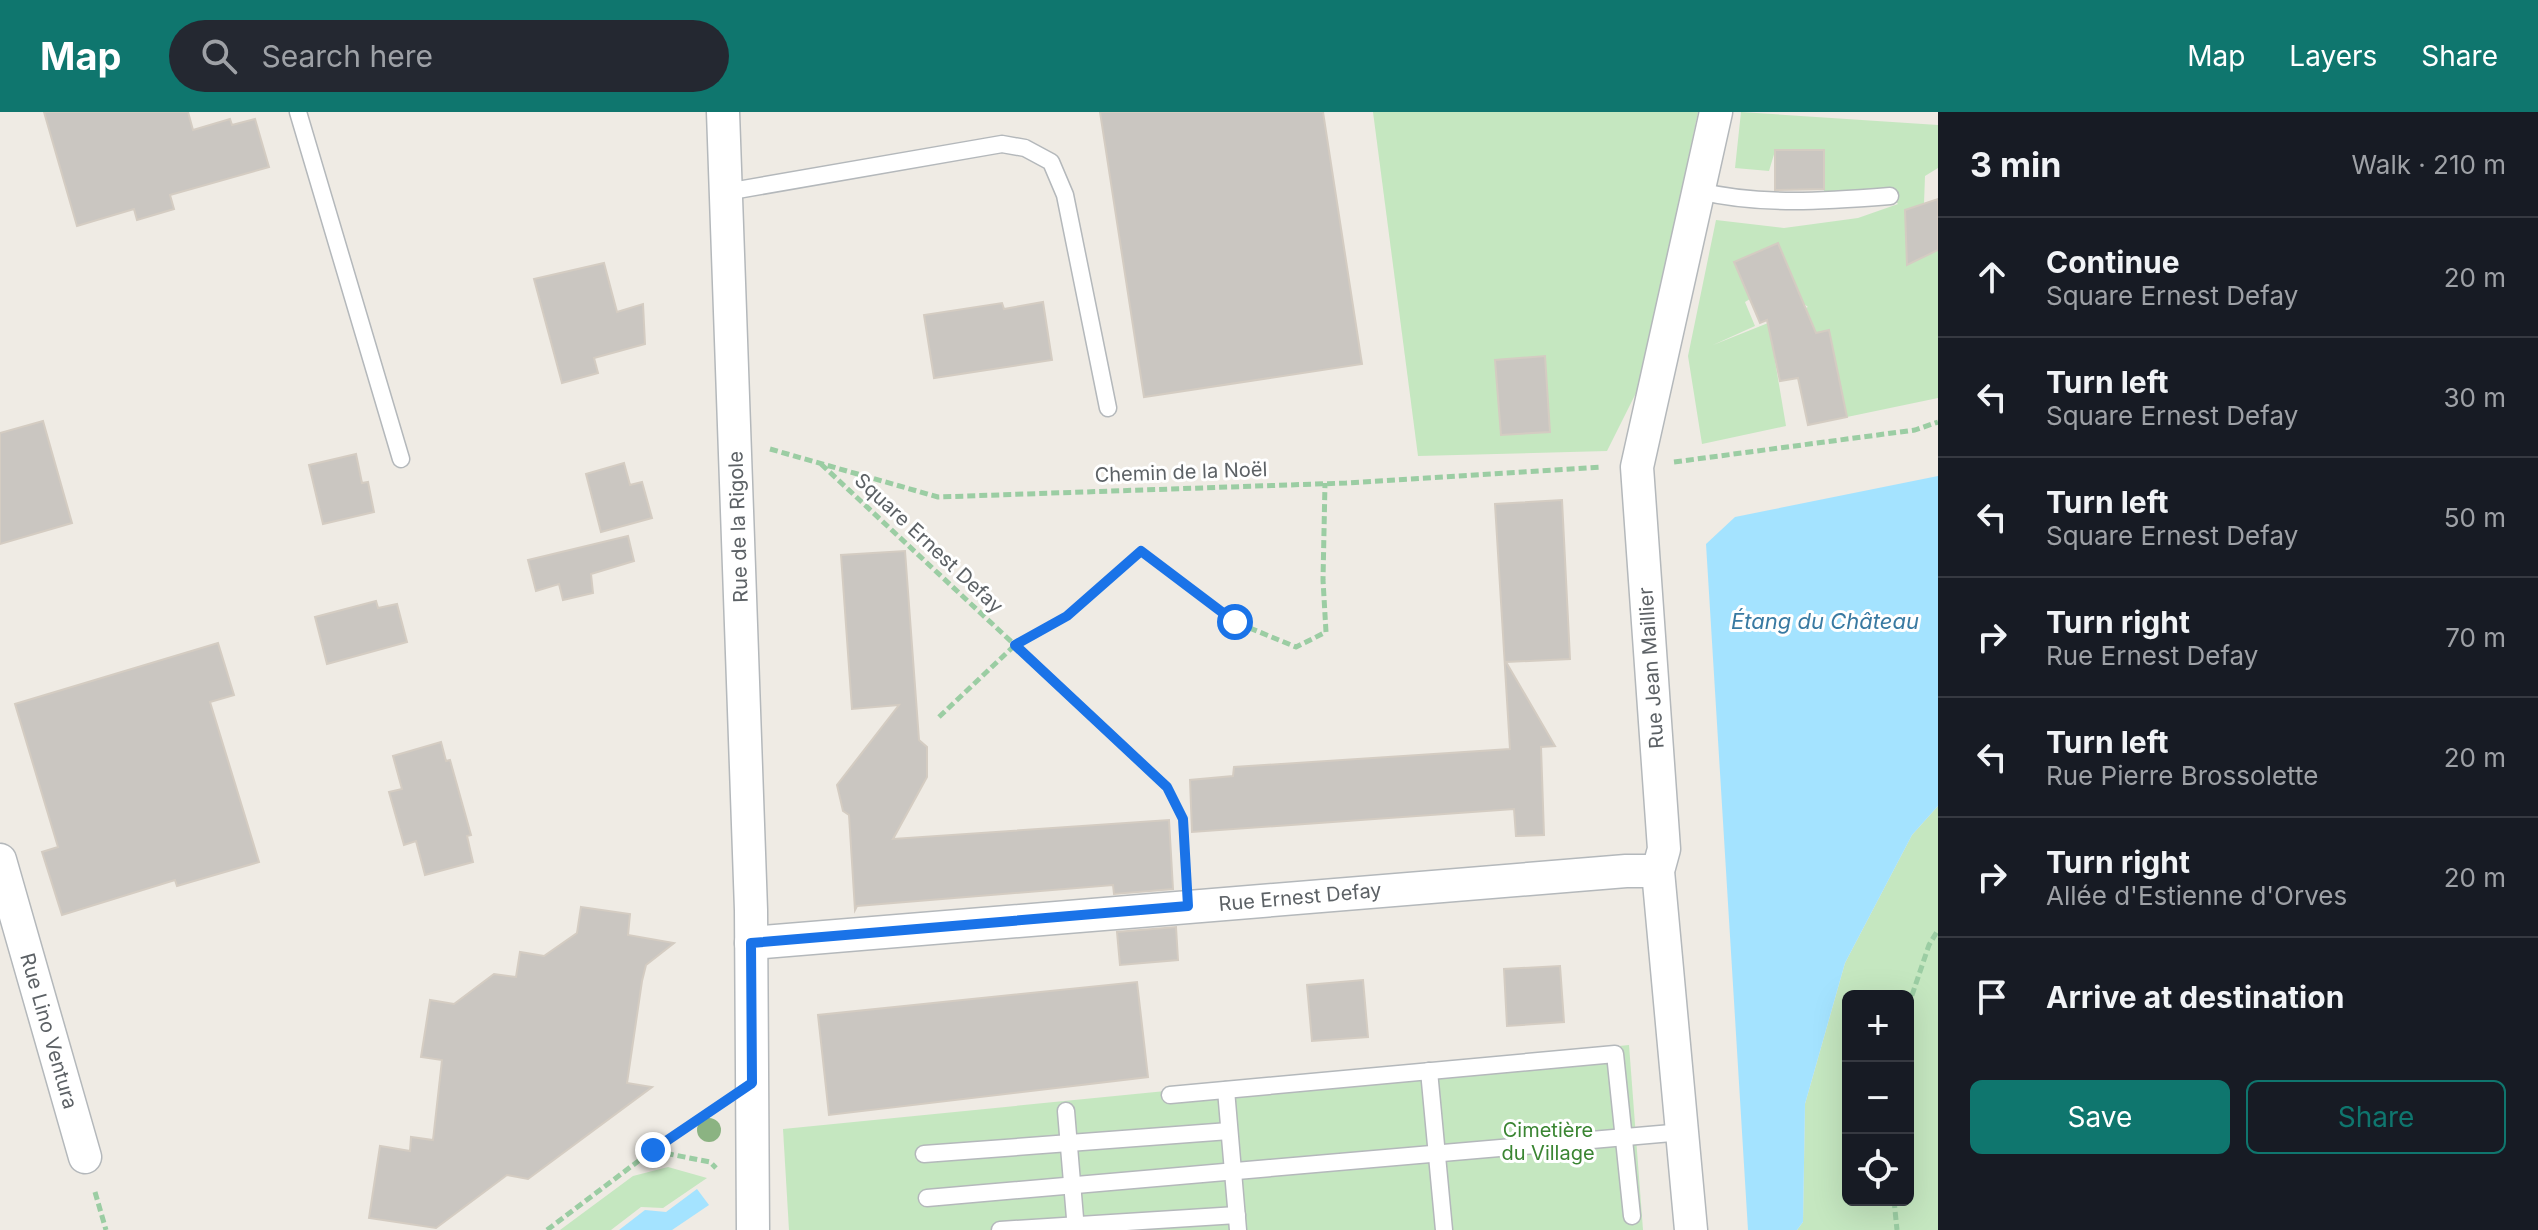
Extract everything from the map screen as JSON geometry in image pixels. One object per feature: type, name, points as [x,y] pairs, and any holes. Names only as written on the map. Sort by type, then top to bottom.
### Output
[{"type":"street","name":"Rue de la Rigole","points":[[723,112],[751,943],[753,1230]]},
{"type":"street","name":"Rue Jean Maillier","points":[[1691,1230],[1658,871],[1664,849],[1637,467],[1716,112]]},
{"type":"street","name":"Rue Lino Ventura","points":[[0,860],[85,1157]]},
{"type":"street","name":"Rue Ernest Defay","points":[[751,943],[1626,871],[1658,871]]},
{"type":"lane","points":[[298,112],[401,459]]},
{"type":"lane","points":[[726,192],[1002,144],[1025,148],[1051,162],[1065,195],[1108,408]]},
{"type":"lane","points":[[1699,191],[1734,199],[1775,201],[1890,196]]},
{"type":"lane","points":[[1170,1095],[1615,1054],[1632,1216]]},
{"type":"lane","points":[[1429,1071],[1444,1230]]},
{"type":"lane","points":[[1000,1230],[1238,1223],[1226,1090]]},
{"type":"lane","points":[[1066,1111],[1076,1228]]},
{"type":"lane","points":[[924,1154],[1229,1131]]},
{"type":"lane","points":[[927,1198],[1683,1132]]},
{"type":"path","name":"Chemin de la Noël","points":[[734,438],[938,497],[1325,483],[1637,467],[1915,430],[1938,422]]},
{"type":"path","name":"Square Ernest Defay","points":[[820,463],[1167,787],[1183,819],[1188,906]]},
{"type":"path","points":[[939,717],[1015,645],[1067,616],[1141,551],[1235,622],[1296,647],[1326,632],[1323,580],[1325,483]]},
{"type":"path","points":[[1914,990],[1929,945],[1938,930]]},
{"type":"path","points":[[547,1230],[653,1150],[752,1083]]},
{"type":"path","points":[[1895,1206],[1897,1230]]},
{"type":"green space","points":[[1373,112],[1698,112],[1641,383],[1607,451],[1418,456]]},
{"type":"green space","points":[[1741,112],[1938,125],[1938,168],[1925,176],[1924,204],[1905,211],[1907,264],[1938,250],[1938,398],[1847,417],[1829,331],[1772,343],[1786,426],[1702,444],[1688,356],[1716,220],[1784,228],[1858,218],[1898,204],[1885,190],[1824,196],[1824,151],[1775,151],[1769,171],[1735,168]],"holes":[[[1778,243],[1808,307],[1713,345],[1755,326],[1745,302],[1750,299],[1735,262]]]},
{"type":"green space","points":[[1938,806],[1938,1230],[1797,1230],[1803,1222],[1805,1104],[1845,963],[1912,835]]},
{"type":"green space","name":"Cimetière du Village","points":[[1629,1045],[1643,1230],[789,1230],[783,1129]]},
{"type":"green space","points":[[668,1167],[707,1178],[663,1208],[641,1207],[611,1230],[560,1230],[633,1176]]},
{"type":"water","name":"Étang du Château","points":[[1938,476],[1938,806],[1912,835],[1845,963],[1805,1104],[1803,1222],[1797,1230],[1748,1230],[1706,544],[1735,517]]},
{"type":"water","points":[[697,1189],[709,1205],[672,1230],[619,1230],[645,1210],[666,1212]]},
{"type":"building","points":[[44,112],[188,112],[193,130],[230,119],[232,125],[255,119],[269,167],[170,195],[174,209],[137,220],[134,209],[77,226]]},
{"type":"building","points":[[1100,112],[1323,112],[1362,364],[1144,397]]},
{"type":"building","points":[[1775,150],[1824,150],[1824,189],[1775,190]]},
{"type":"building","points":[[1938,199],[1938,250],[1907,265],[1905,210]]},
{"type":"building","points":[[1778,243],[1816,333],[1829,330],[1847,417],[1808,425],[1798,378],[1780,381],[1767,320],[1760,323],[1734,262]]},
{"type":"building","points":[[604,263],[617,312],[643,304],[645,344],[594,358],[598,373],[562,383],[534,279]]},
{"type":"building","points":[[1043,302],[1052,360],[934,378],[924,315],[1002,303],[1004,309]]},
{"type":"building","points":[[1545,356],[1550,432],[1501,435],[1495,360]]},
{"type":"building","points":[[43,421],[72,523],[0,544],[0,433]]},
{"type":"building","points":[[356,454],[362,483],[368,482],[374,512],[323,524],[309,465]]},
{"type":"building","points":[[624,463],[630,485],[642,482],[652,518],[601,532],[586,474]]},
{"type":"building","points":[[1562,500],[1570,659],[1506,662],[1555,746],[1541,747],[1544,835],[1516,836],[1514,809],[1192,832],[1190,780],[1233,776],[1234,767],[1510,749],[1495,504]]},
{"type":"building","points":[[628,536],[634,561],[591,574],[593,593],[563,600],[559,584],[536,591],[528,560]]},
{"type":"building","points":[[905,551],[919,740],[927,747],[927,777],[893,839],[1169,820],[1173,889],[1114,894],[1113,885],[857,906],[855,910],[849,815],[843,811],[837,785],[899,705],[852,709],[841,555]]},
{"type":"building","points":[[376,601],[378,608],[397,604],[407,642],[327,664],[315,617]]},
{"type":"building","points":[[218,643],[234,695],[210,702],[259,862],[177,886],[175,880],[62,915],[42,852],[58,847],[15,704]]},
{"type":"building","points":[[441,742],[446,761],[450,760],[471,835],[467,836],[473,862],[425,875],[416,841],[404,845],[389,792],[402,789],[393,756]]},
{"type":"building","points":[[581,907],[630,914],[628,935],[674,943],[646,965],[642,981],[627,1083],[652,1087],[528,1179],[507,1175],[436,1228],[369,1218],[380,1146],[410,1151],[411,1137],[433,1140],[442,1060],[421,1057],[430,1000],[454,1004],[494,974],[516,977],[520,952],[544,956],[577,933]]},
{"type":"building","points":[[1176,927],[1178,960],[1120,965],[1117,932]]},
{"type":"building","points":[[1560,966],[1564,1022],[1507,1026],[1504,969]]},
{"type":"building","points":[[1363,980],[1368,1037],[1312,1041],[1307,985]]},
{"type":"building","points":[[1137,982],[1148,1077],[829,1115],[818,1015]]},
{"type":"route","points":[[653,1150],[752,1083],[751,943],[1188,906],[1183,819],[1167,787],[1015,645],[1067,616],[1141,551],[1235,622]]}]
